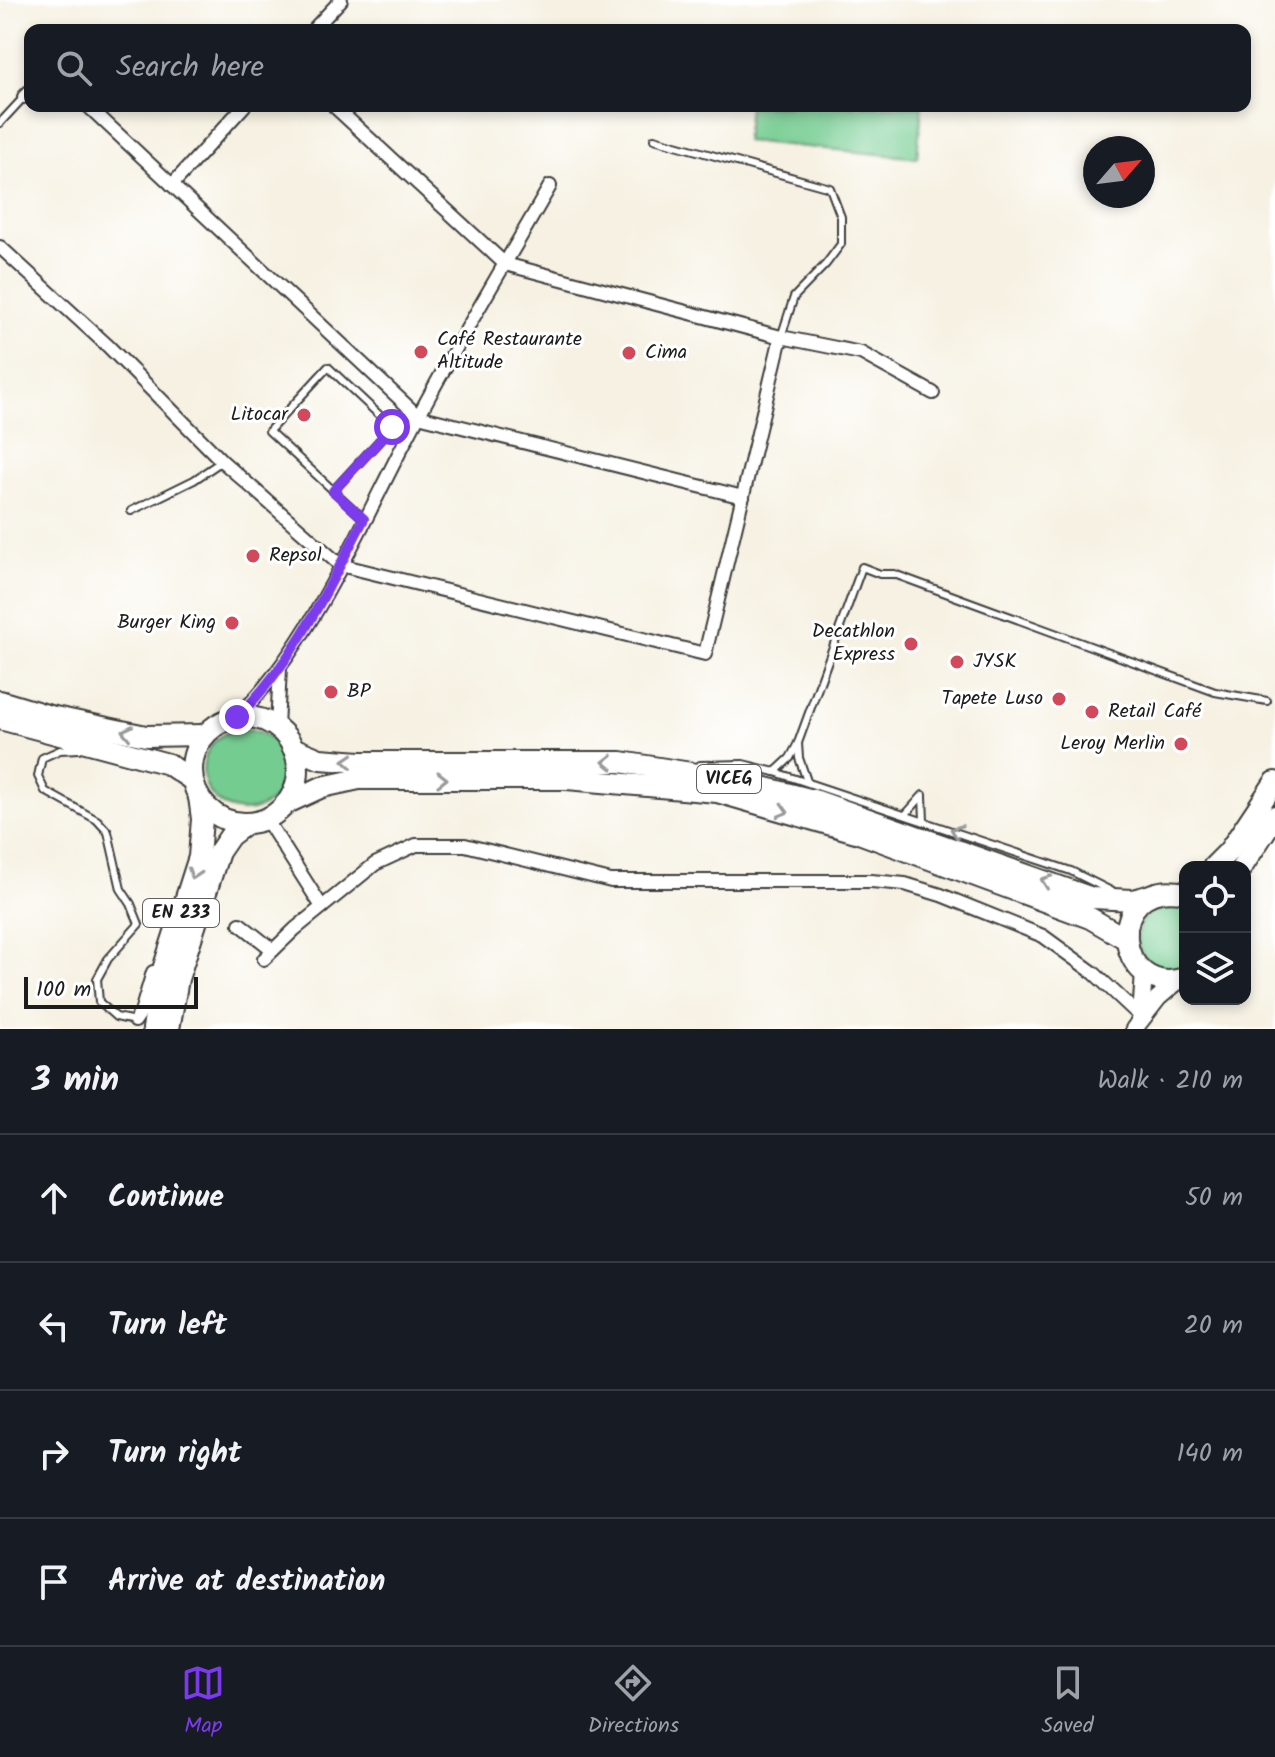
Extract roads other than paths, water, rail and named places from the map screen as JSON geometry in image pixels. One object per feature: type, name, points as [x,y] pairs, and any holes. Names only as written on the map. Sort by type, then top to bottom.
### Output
[{"type":"main road","points":[[0,701],[50,716],[146,736],[204,735]]},
{"type":"main road","points":[[0,719],[168,764],[196,789],[220,817],[256,821],[285,804],[293,792],[297,762],[293,748],[277,727],[264,720],[237,717],[214,726],[196,748],[192,764],[196,789]]},
{"type":"main road","name":"VICEG","points":[[293,748],[320,759],[361,762],[567,761],[660,766],[735,780],[817,801],[1092,898],[1140,898],[1179,889]]},
{"type":"main road","name":"VICEG","points":[[285,804],[322,787],[359,779],[567,779],[717,792],[859,833],[1090,918],[1126,939]]},
{"type":"main road","points":[[1219,861],[1275,782]]},
{"type":"main road","name":"EN 233","points":[[144,1025],[199,857],[202,819],[196,789]]},
{"type":"main road","points":[[1246,861],[1275,816]]},
{"type":"main road","name":"EN 233","points":[[169,1029],[178,979],[219,852],[230,836],[256,821]]},
{"type":"main road","points":[[1140,898],[1131,915],[1126,939],[1135,963],[1144,972],[1166,981],[1179,980]]},
{"type":"street","points":[[319,24],[341,0]]},
{"type":"street","points":[[94,112],[418,416],[743,497]]},
{"type":"street","points":[[172,185],[239,112]]},
{"type":"street","points":[[340,112],[505,264],[781,337],[861,353],[933,393]]},
{"type":"street","points":[[237,717],[280,668],[340,565],[418,416],[550,186]]},
{"type":"street","points":[[0,247],[108,346],[222,461],[340,565],[705,654],[781,337]]},
{"type":"street","points":[[277,727],[280,668]]},
{"type":"street","points":[[256,821],[322,907]]},
{"type":"street","points":[[240,924],[269,955],[375,864],[416,845],[465,845],[611,881],[871,881],[905,884],[941,895],[1043,936],[1094,973],[1138,1023]]},
{"type":"street","points":[[1138,1023],[1144,972]]},
{"type":"street","points":[[1138,1023],[1179,983]]},
{"type":"lane","points":[[0,123],[24,97]]},
{"type":"lane","points":[[654,139],[830,188],[841,217],[841,244],[794,297],[781,337]]},
{"type":"lane","points":[[333,491],[392,427],[328,367],[269,431],[333,491],[364,519]]},
{"type":"lane","points":[[131,511],[194,480],[222,461]]},
{"type":"lane","points":[[775,772],[790,758],[798,743],[862,567],[880,574],[894,574],[1215,692],[1267,701]]},
{"type":"lane","points":[[798,743],[799,758],[807,781]]},
{"type":"lane","points":[[110,747],[60,750],[42,758],[38,776],[45,791],[97,820],[108,832],[121,889],[139,924],[108,959],[97,979],[99,1002],[116,1017],[144,1025]]},
{"type":"lane","points":[[660,766],[743,764],[775,772],[906,814],[1140,898]]},
{"type":"lane","points":[[906,814],[923,795],[924,821]]},
{"type":"place","name":"Café Restaurante Altitude","points":[[421,352]]},
{"type":"place","name":"Cima","points":[[629,353]]},
{"type":"place","name":"Litocar","points":[[304,415]]},
{"type":"place","name":"Repsol","points":[[253,556]]},
{"type":"place","name":"Burger King","points":[[232,623]]},
{"type":"place","name":"Decathlon Express","points":[[911,644]]},
{"type":"place","name":"JYSK","points":[[957,662]]},
{"type":"place","name":"BP","points":[[331,692]]},
{"type":"place","name":"Tapete Luso","points":[[1059,699]]},
{"type":"place","name":"Retail Café","points":[[1092,712]]},
{"type":"place","name":"Leroy Merlin","points":[[1181,744]]}]
